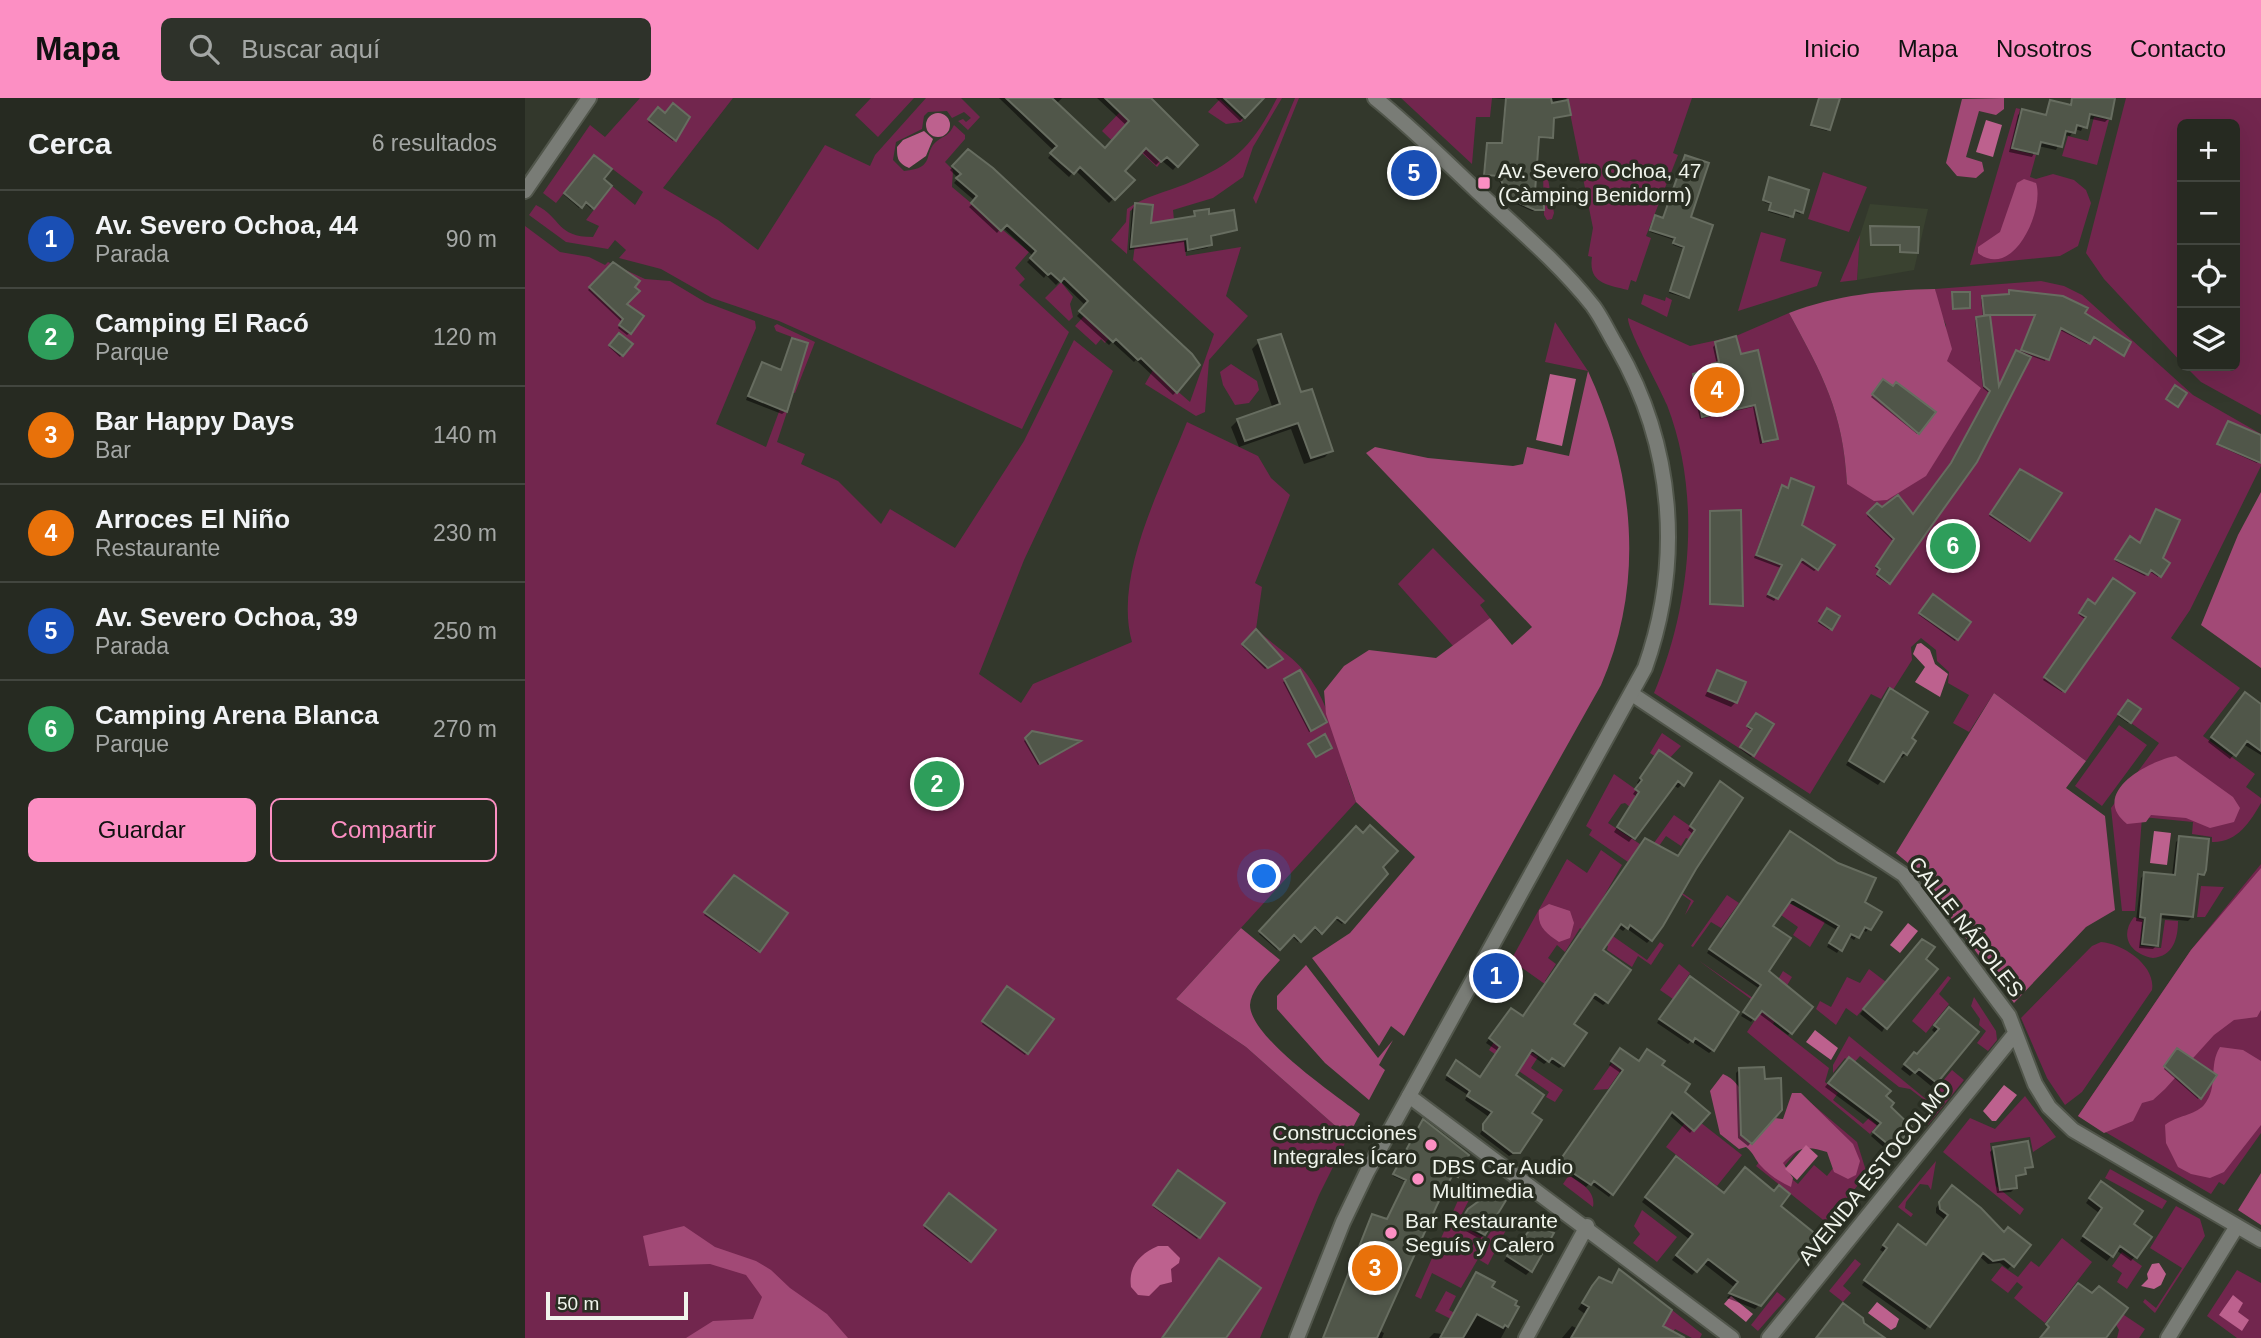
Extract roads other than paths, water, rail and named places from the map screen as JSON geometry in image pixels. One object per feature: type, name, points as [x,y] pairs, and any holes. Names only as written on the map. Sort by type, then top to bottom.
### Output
[{"type":"street","points":[[525,191],[589,98]]},
{"type":"street","points":[[1297,1338],[1343,1222],[1409,1096],[1632,694],[1656,637],[1664,600],[1669,541],[1667,498],[1660,455],[1647,412],[1630,370],[1594,308],[1555,263],[1375,98]]},
{"type":"street","name":"CALLE NÁPOLES","points":[[1632,694],[1904,874],[2009,1016],[2014,1035],[2042,1096],[2073,1130],[2261,1240]]},
{"type":"street","name":"AVENIDA ESTOCOLMO","points":[[1769,1338],[2014,1035]]},
{"type":"street","points":[[1409,1096],[1732,1338]]},
{"type":"street","points":[[2168,1338],[2237,1226]]},
{"type":"street","points":[[1526,1338],[1587,1227]]},
{"type":"place","name":"Av. Severo Ochoa, 39","points":[[1414,173]]},
{"type":"place","name":"Av. Severo Ochoa, 47 (Càmping Benidorm)","points":[[1484,183]]},
{"type":"place","name":"Arroces El Niño","points":[[1717,390]]},
{"type":"place","name":"Camping Arena Blanca","points":[[1953,546]]},
{"type":"place","name":"Camping El Racó","points":[[937,784]]},
{"type":"place","name":"Av. Severo Ochoa, 44","points":[[1496,976]]},
{"type":"place","name":"Construcciones Integrales Ícaro","points":[[1431,1145]]},
{"type":"place","name":"DBS Car Audio Multimedia","points":[[1418,1179]]},
{"type":"place","name":"Bar Restaurante Seguís y Calero","points":[[1391,1233]]},
{"type":"place","name":"Bar Happy Days","points":[[1375,1268]]}]
